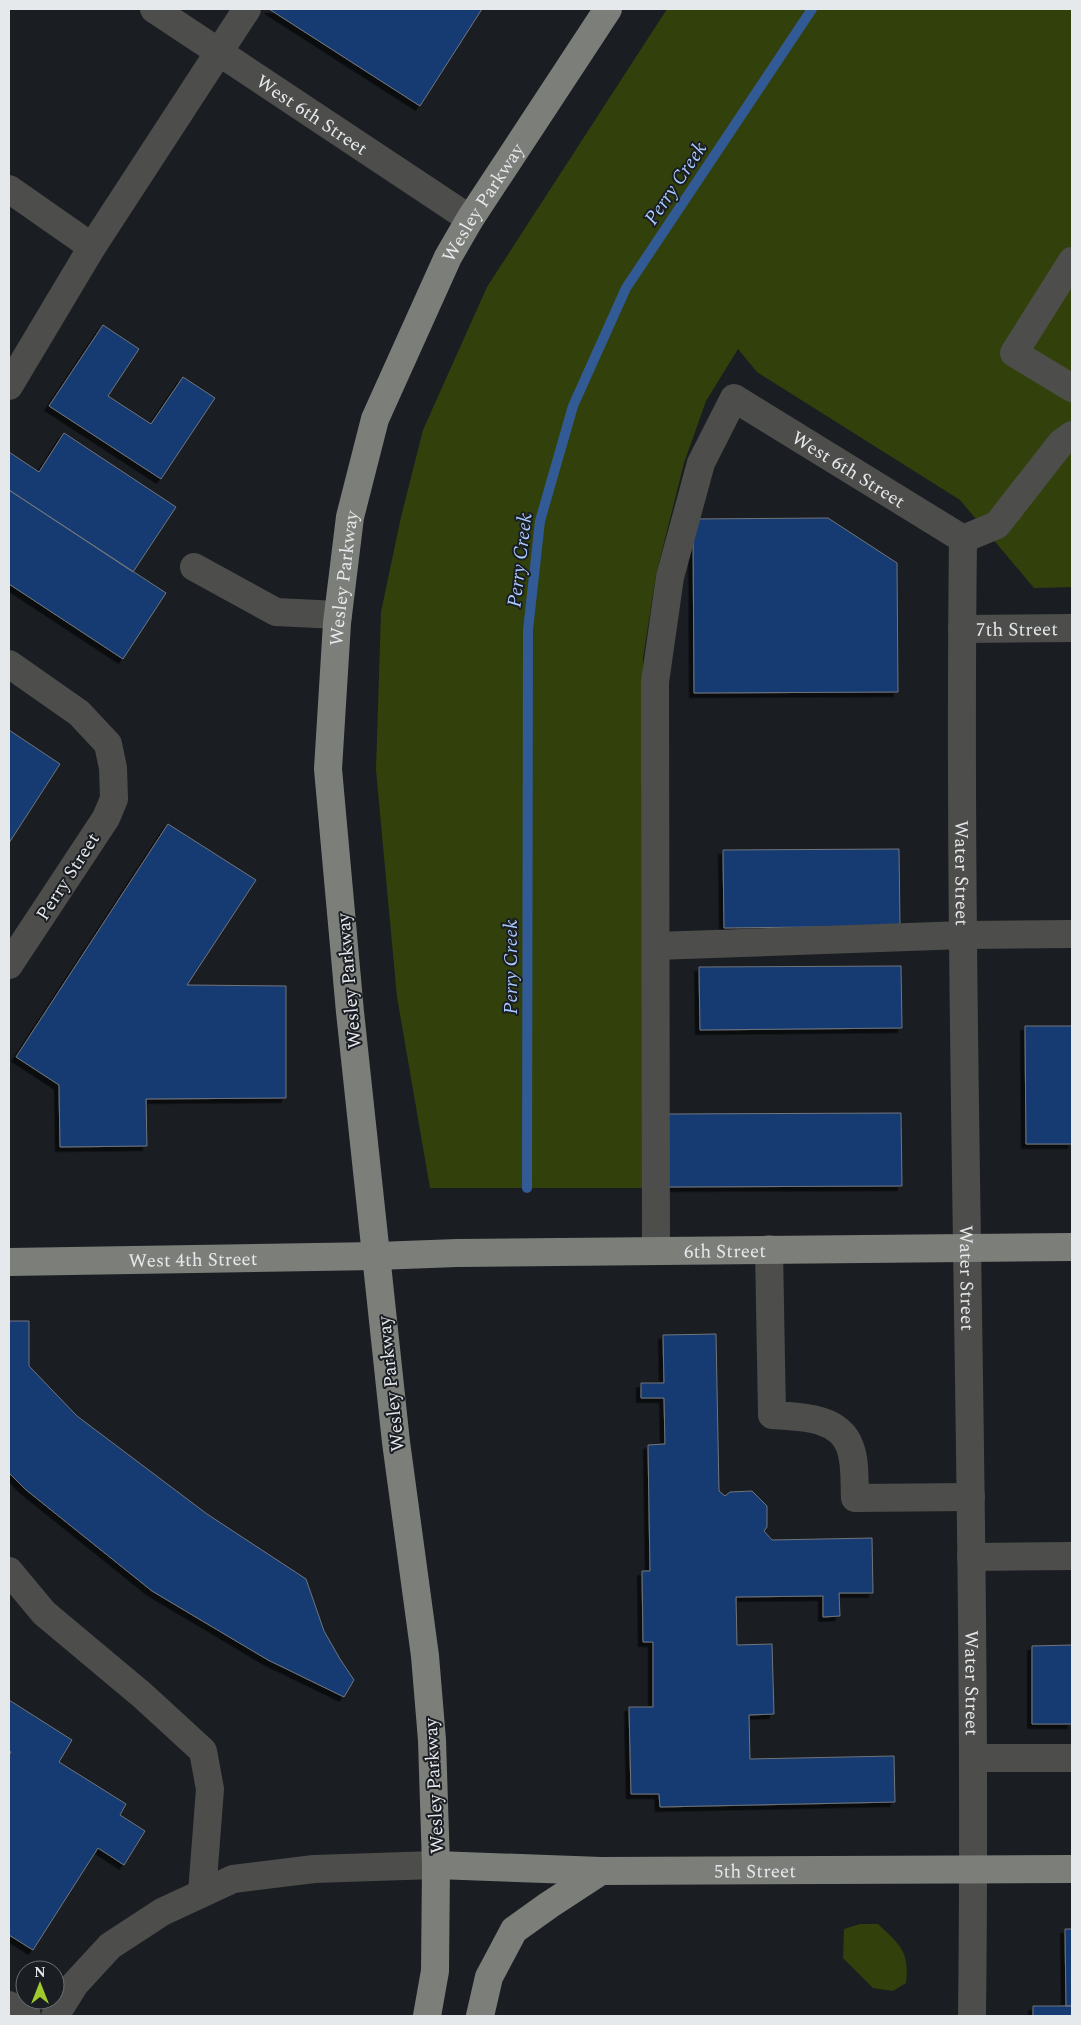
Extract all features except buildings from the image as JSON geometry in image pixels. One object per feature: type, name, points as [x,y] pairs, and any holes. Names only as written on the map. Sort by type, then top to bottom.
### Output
[{"type":"main road","name":"Wesley Parkway","points":[[427,2016],[435,1971],[436,1865],[432,1740],[425,1656],[396,1442],[350,1012],[328,769],[338,616],[350,517],[375,418],[448,257],[470,219],[608,9]]},
{"type":"main road","name":"6th Street","points":[[377,1256],[656,1250],[1072,1247]]},
{"type":"main road","name":"West 4th Street","points":[[9,1262],[377,1256]]},
{"type":"main road","name":"5th Street","points":[[436,1865],[601,1871],[973,1871],[1072,1869]]},
{"type":"main road","points":[[480,2016],[489,1978],[514,1930],[548,1905],[601,1871]]},
{"type":"street","name":"West 6th Street","points":[[154,9],[220,51],[470,219]]},
{"type":"street","points":[[9,386],[92,247],[247,9]]},
{"type":"street","points":[[9,189],[92,247]]},
{"type":"street","points":[[1072,261],[1014,353],[1072,388]]},
{"type":"street","name":"West 6th Street","points":[[656,946],[655,682],[670,577],[700,463],[734,398],[963,540]]},
{"type":"street","points":[[963,540],[997,525],[1061,443],[1072,435]]},
{"type":"street","name":"Water Street","points":[[963,540],[964,935],[974,1758],[972,2016]]},
{"type":"street","points":[[194,567],[276,612],[338,616]]},
{"type":"street","name":"7th Street","points":[[962,629],[1072,628]]},
{"type":"street","name":"Perry Street","points":[[9,664],[79,713],[108,744],[113,768],[114,799],[106,818],[9,964]]},
{"type":"street","points":[[656,1250],[656,946],[964,935],[1072,934]]},
{"type":"street","points":[[769,1249],[772,1415],[820,1420],[840,1431],[850,1447],[855,1498],[971,1497]]},
{"type":"street","points":[[971,1557],[1072,1556]]},
{"type":"street","points":[[9,1571],[44,1613],[142,1695],[203,1751],[210,1789],[202,1893]]},
{"type":"street","points":[[974,1758],[1072,1758]]},
{"type":"street","points":[[55,2016],[75,1984],[110,1946],[162,1912],[233,1879],[314,1868],[436,1865]]},
{"type":"street","points":[[9,2005],[27,2016]]},
{"type":"green space","points":[[667,9],[1072,9],[1072,587],[1034,588],[960,500],[757,372],[738,349],[706,401],[684,463],[656,575],[643,658],[643,1188],[430,1188],[397,997],[376,770],[381,612],[401,517],[423,430],[487,287]]},
{"type":"green space","points":[[860,1924],[878,1924],[897,1943],[906,1963],[906,1983],[893,1991],[873,1988],[843,1958],[844,1929]]},
{"type":"waterway","name":"Perry Creek","points":[[527,1188],[528,630],[540,521],[573,406],[626,288],[812,9]]}]
